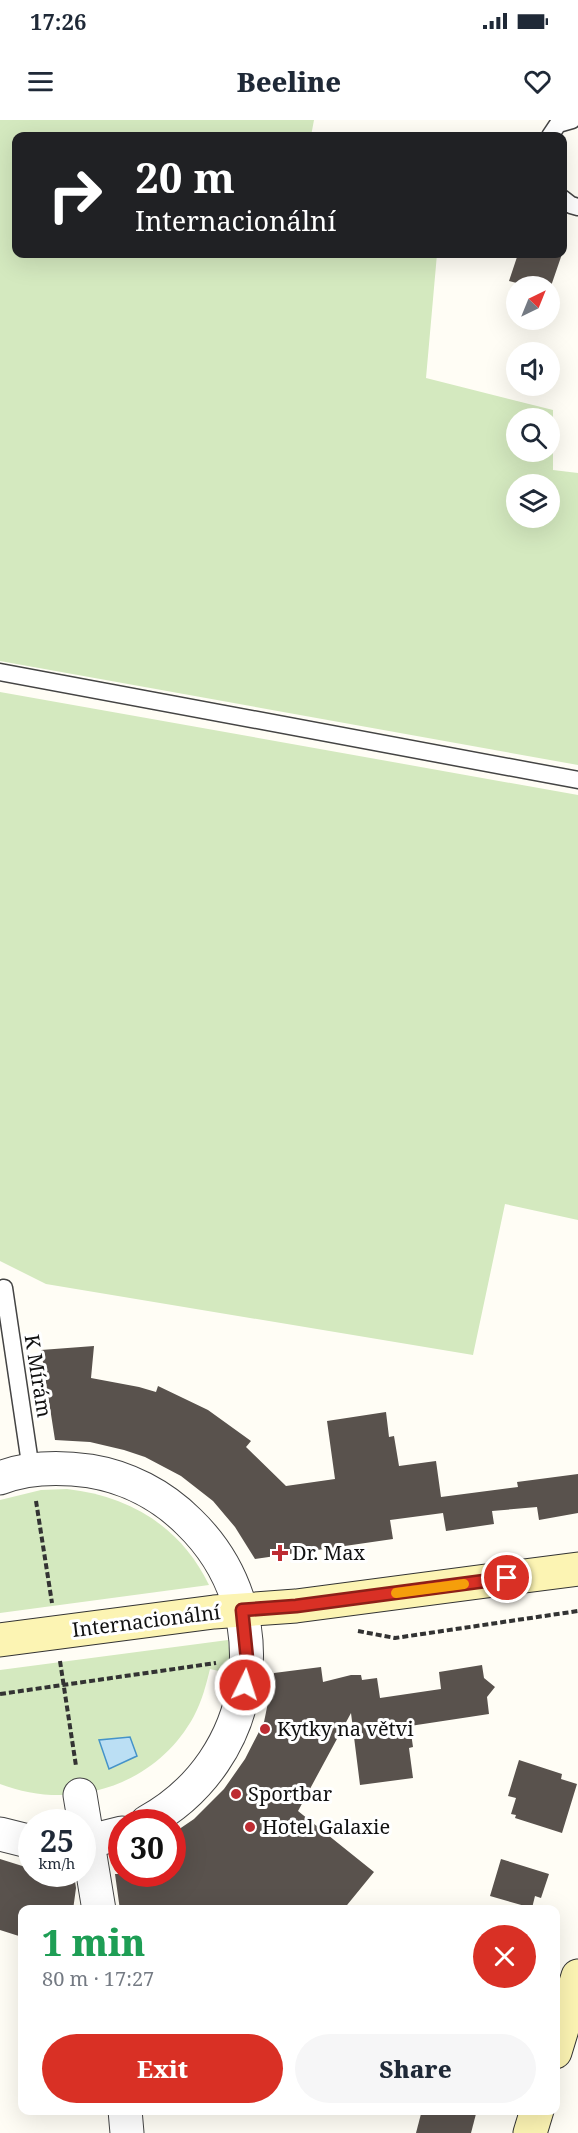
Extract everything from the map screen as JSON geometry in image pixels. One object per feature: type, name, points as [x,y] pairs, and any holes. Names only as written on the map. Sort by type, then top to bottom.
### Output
[{"type":"street","points":[[0,1478],[31,1470],[54,1468],[100,1473],[143,1488],[163,1500],[198,1530],[228,1574],[242,1610],[247,1659],[239,1711],[230,1735],[217,1759],[183,1799],[167,1809]]},
{"type":"street","name":"Internacionální","points":[[0,1640],[242,1610],[296,1606],[578,1569]]},
{"type":"street","points":[[80,1795],[81,1809]]},
{"type":"street","points":[[0,1834],[18,1838]]},
{"type":"street","points":[[94,1887],[98,1905]]},
{"type":"street","points":[[560,2035],[578,1976]]},
{"type":"street","points":[[125,2115],[127,2133]]},
{"type":"street","points":[[530,2133],[535,2115]]},
{"type":"lane","points":[[553,132],[558,124],[572,120]]},
{"type":"lane","points":[[0,672],[578,780]]},
{"type":"lane","name":"K Mírám","points":[[4,1288],[31,1470]]},
{"type":"path","points":[[352,1629],[395,1638],[578,1611]]},
{"type":"path","points":[[0,1694],[247,1659]]},
{"type":"green space","points":[[0,120],[314,120],[312,132],[12,132],[12,258],[437,258],[426,378],[545,408],[506,408],[506,462],[553,462],[553,470],[578,473],[578,765],[0,661]]},
{"type":"green space","points":[[0,692],[578,795],[578,1220],[505,1204],[473,1355],[46,1284],[0,1261]]},
{"type":"green space","points":[[67,1489],[112,1499],[151,1518],[184,1547],[209,1585],[0,1613],[0,1500],[41,1490]]},
{"type":"green space","points":[[228,1640],[232,1674],[210,1669],[197,1710],[178,1740],[158,1760],[135,1776],[110,1787],[83,1793],[55,1795],[27,1792],[0,1784],[0,1670]]},
{"type":"water","points":[[130,1737],[137,1756],[109,1769],[99,1740]]},
{"type":"building","points":[[517,258],[561,258],[554,276],[511,276]]},
{"type":"building","points":[[94,1346],[91,1378],[156,1392],[158,1386],[208,1410],[251,1441],[246,1447],[286,1486],[335,1479],[327,1421],[386,1412],[389,1437],[394,1436],[399,1466],[436,1461],[441,1497],[518,1487],[517,1482],[578,1474],[578,1513],[539,1520],[537,1507],[492,1511],[494,1524],[446,1531],[443,1513],[390,1520],[393,1539],[255,1559],[235,1527],[213,1501],[181,1476],[145,1457],[124,1450],[90,1442],[55,1440],[41,1350]]},
{"type":"building","points":[[482,1665],[484,1678],[495,1687],[487,1697],[489,1714],[410,1726],[413,1747],[409,1748],[413,1778],[360,1785],[351,1713],[298,1811],[374,1872],[347,1905],[119,1905],[117,1887],[186,1887],[186,1824],[224,1789],[245,1759],[264,1722],[274,1673],[321,1667],[323,1682],[351,1675],[361,1675],[362,1680],[377,1678],[380,1698],[441,1689],[439,1672]]},
{"type":"building","points":[[519,1760],[562,1774],[561,1779],[577,1784],[562,1833],[515,1818],[516,1815],[511,1814],[516,1798],[508,1796]]},
{"type":"building","points":[[0,1859],[18,1865],[18,1887],[76,1887],[74,1905],[18,1905],[18,1936],[0,1930]]},
{"type":"building","points":[[501,1859],[549,1874],[541,1898],[535,1896],[533,1905],[522,1905],[490,1896]]},
{"type":"building","points":[[421,2115],[476,2115],[471,2133],[416,2133]]},
{"type":"slow traffic","points":[[396,1593],[464,1584]]},
{"type":"place","name":"Dr. Max","points":[[280,1553]]},
{"type":"place","name":"Kytky na větvi","points":[[265,1729]]},
{"type":"place","name":"Sportbar","points":[[236,1794]]},
{"type":"place","name":"Hotel Galaxie","points":[[250,1827]]},
{"type":"route","points":[[245,1685],[247,1659],[242,1610],[296,1606],[507,1578]]}]
